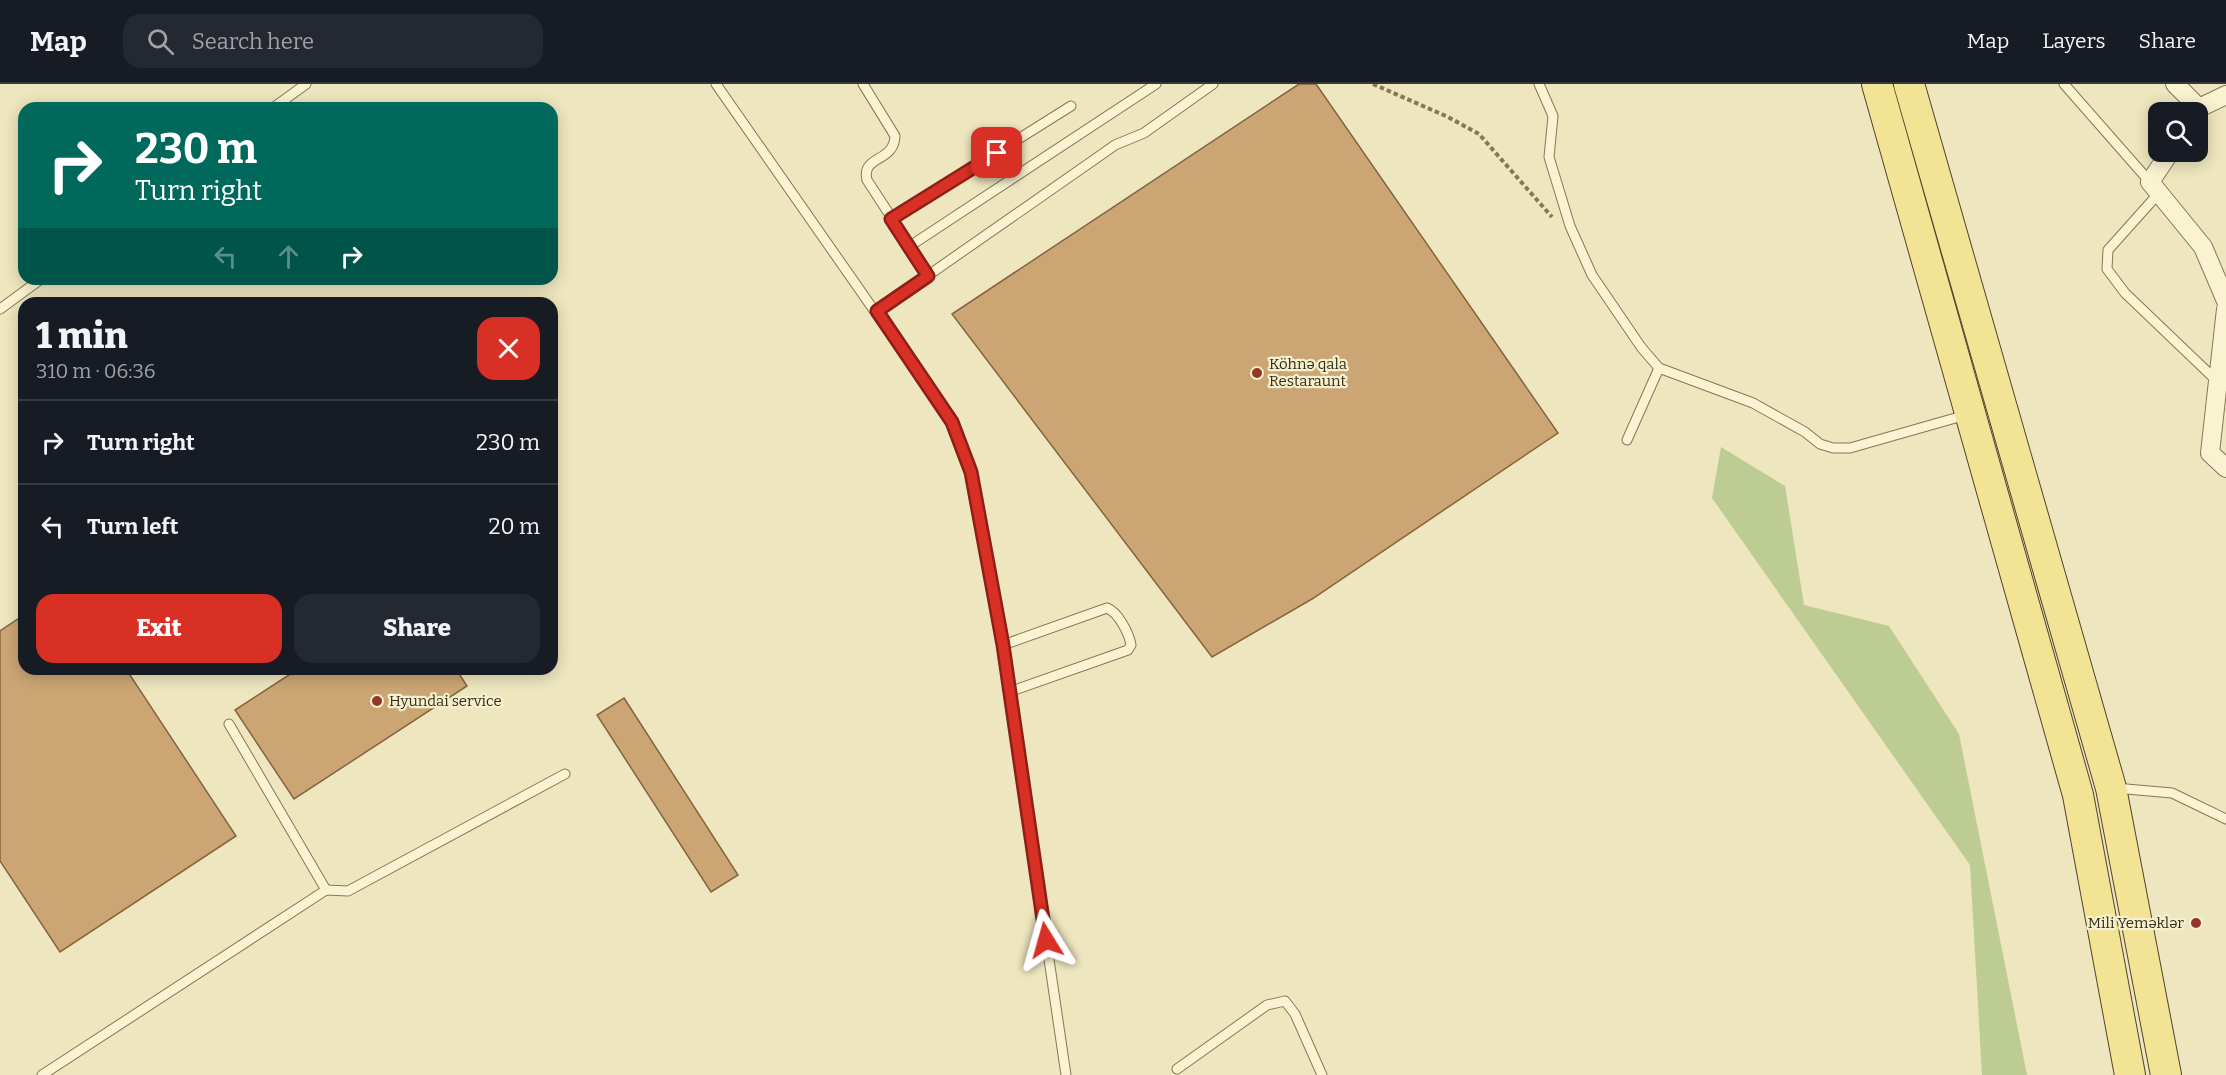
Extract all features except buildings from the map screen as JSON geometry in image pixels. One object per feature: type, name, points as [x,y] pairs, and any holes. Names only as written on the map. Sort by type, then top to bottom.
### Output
[{"type":"main road","points":[[1877,84],[2078,795],[2130,1075]]},
{"type":"main road","points":[[1909,84],[2110,788],[2166,1075]]},
{"type":"street","points":[[2175,84],[2190,102]]},
{"type":"street","points":[[2208,104],[2226,95]]},
{"type":"street","points":[[2166,162],[2155,188],[2203,247],[2226,301]]},
{"type":"street","points":[[2226,309],[2210,453],[2226,468]]},
{"type":"lane","points":[[281,102],[306,84]]},
{"type":"lane","points":[[716,84],[877,311],[952,422],[971,472],[1003,645],[1066,1075]]},
{"type":"lane","points":[[863,84],[895,135],[895,145],[890,153],[867,166],[865,171],[867,180],[928,276]]},
{"type":"lane","points":[[910,246],[1156,84]]},
{"type":"lane","points":[[877,311],[1115,145],[1144,133],[1213,84]]},
{"type":"lane","points":[[1539,84],[1553,116],[1549,157],[1570,226],[1592,275],[1659,368],[1753,403],[1805,432],[1820,444],[1833,448],[1850,448],[1971,413]]},
{"type":"lane","points":[[2064,84],[2155,188],[2108,250],[2107,269],[2125,293],[2219,382]]},
{"type":"lane","points":[[891,219],[1071,106]]},
{"type":"lane","points":[[0,309],[33,285]]},
{"type":"lane","points":[[1626,440],[1659,368]]},
{"type":"lane","points":[[1003,645],[1107,608],[1113,610],[1130,639],[1131,645],[1128,650],[1010,692]]},
{"type":"lane","points":[[229,724],[326,890]]},
{"type":"lane","points":[[42,1075],[326,890],[348,891],[565,774]]},
{"type":"lane","points":[[2110,788],[2172,793],[2226,819]]},
{"type":"lane","points":[[1177,1069],[1267,1005],[1285,1001],[1295,1014],[1322,1075]]},
{"type":"path","points":[[1373,84],[1448,117],[1479,134],[1554,219],[1570,226]]},
{"type":"green space","points":[[1721,447],[1785,486],[1804,605],[1889,626],[1959,734],[2027,1075],[1982,1075],[1970,865],[1712,498]]},
{"type":"place","name":"Köhnə qala Restaraunt","points":[[1257,373]]},
{"type":"place","name":"Hyundai service","points":[[377,701]]},
{"type":"place","name":"Mili Yeməklər","points":[[2196,923]]},
{"type":"route","points":[[997,153],[891,219],[928,276],[877,311],[952,422],[971,472],[1003,645],[1046,940]]}]
